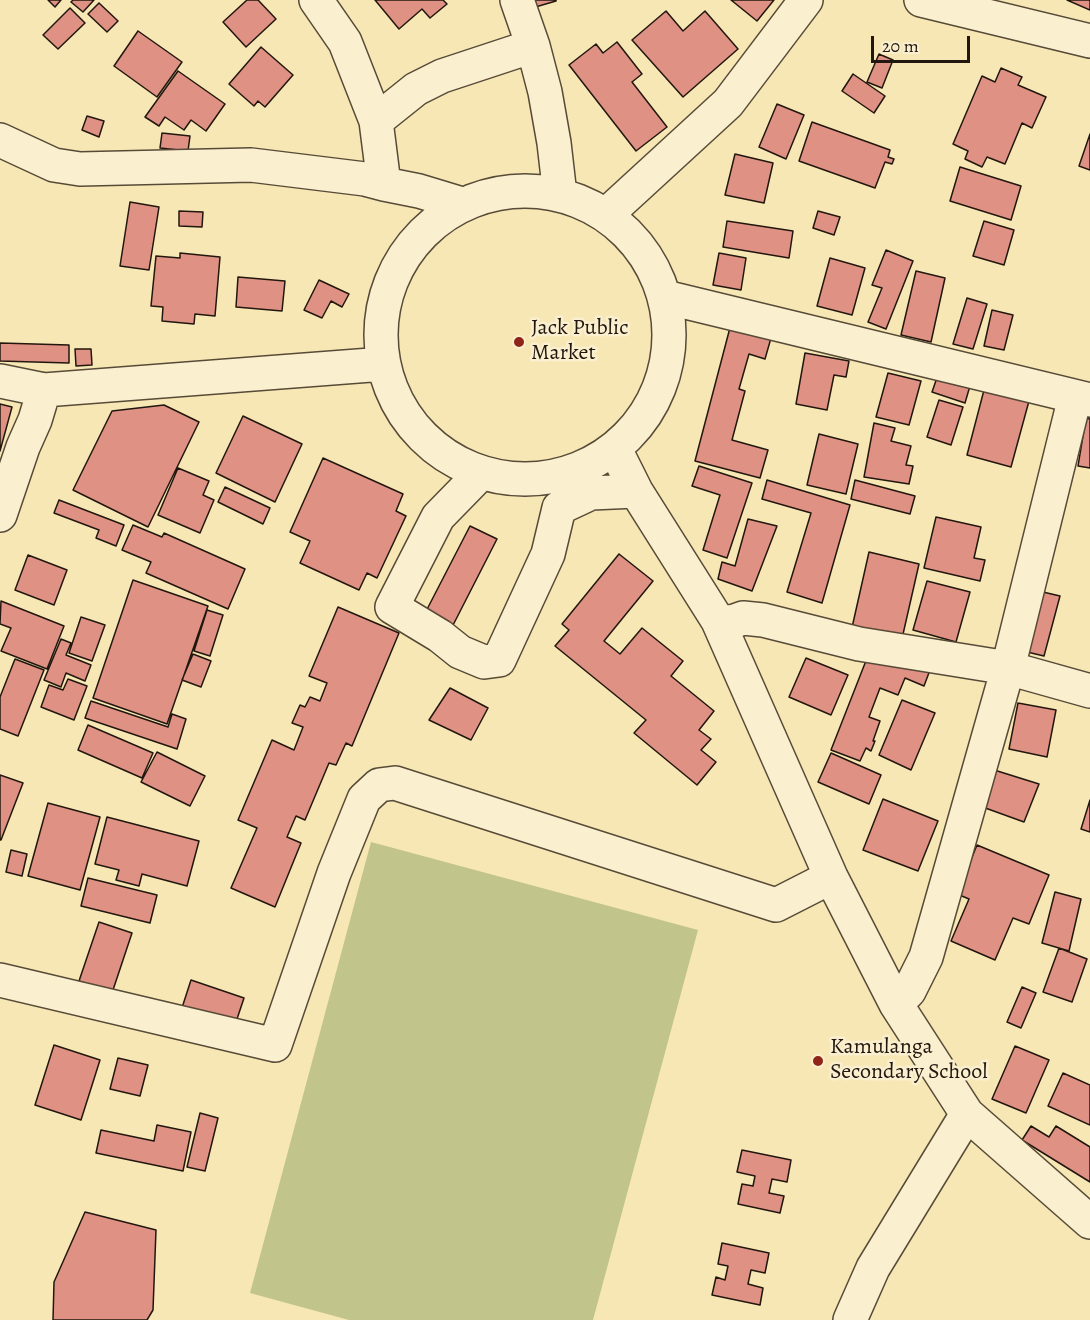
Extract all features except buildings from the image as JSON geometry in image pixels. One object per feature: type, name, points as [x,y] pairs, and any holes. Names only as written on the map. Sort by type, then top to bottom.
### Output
[{"type":"street","points":[[316,0],[345,42],[376,121],[384,184]]},
{"type":"street","points":[[517,0],[533,46],[545,92],[560,195]]},
{"type":"street","points":[[606,215],[728,103],[807,0]]},
{"type":"street","points":[[921,0],[1090,41]]},
{"type":"street","points":[[376,121],[417,89],[442,76],[533,46]]},
{"type":"street","points":[[0,140],[54,165],[80,169],[251,165],[365,179],[419,191],[462,204]]},
{"type":"street","points":[[525,190],[560,195],[583,202],[606,215],[643,251],[656,273],[665,297],[670,330],[668,364],[657,396],[639,425],[615,449],[591,464],[565,474],[537,479],[509,479],[481,473],[455,461],[432,446],[412,425],[396,402],[385,376],[381,312],[391,278],[409,247],[425,226],[462,204],[493,194],[525,190]]},
{"type":"street","points":[[665,297],[1083,398],[926,957],[909,991],[896,1004]]},
{"type":"street","points":[[0,381],[44,390],[384,364]]},
{"type":"street","points":[[0,515],[44,390]]},
{"type":"street","points":[[615,449],[636,491],[718,621],[831,877],[896,1004],[967,1114],[1090,1222]]},
{"type":"street","points":[[481,473],[438,517],[392,607],[440,636],[460,652],[484,662],[500,660],[548,554],[559,508],[591,493],[636,491]]},
{"type":"street","points":[[718,621],[732,622],[743,618],[764,620],[859,644],[1008,668],[1090,691]]},
{"type":"street","points":[[0,980],[275,1045],[334,873],[364,800],[379,785],[395,783],[776,905],[831,877]]},
{"type":"street","points":[[850,1320],[873,1268],[967,1114]]},
{"type":"green space","points":[[371,842],[698,930],[593,1320],[349,1320],[250,1293]]},
{"type":"place","name":"Jack Public Market","points":[[519,342]]},
{"type":"place","name":"Kamulanga Secondary School","points":[[818,1061]]}]
